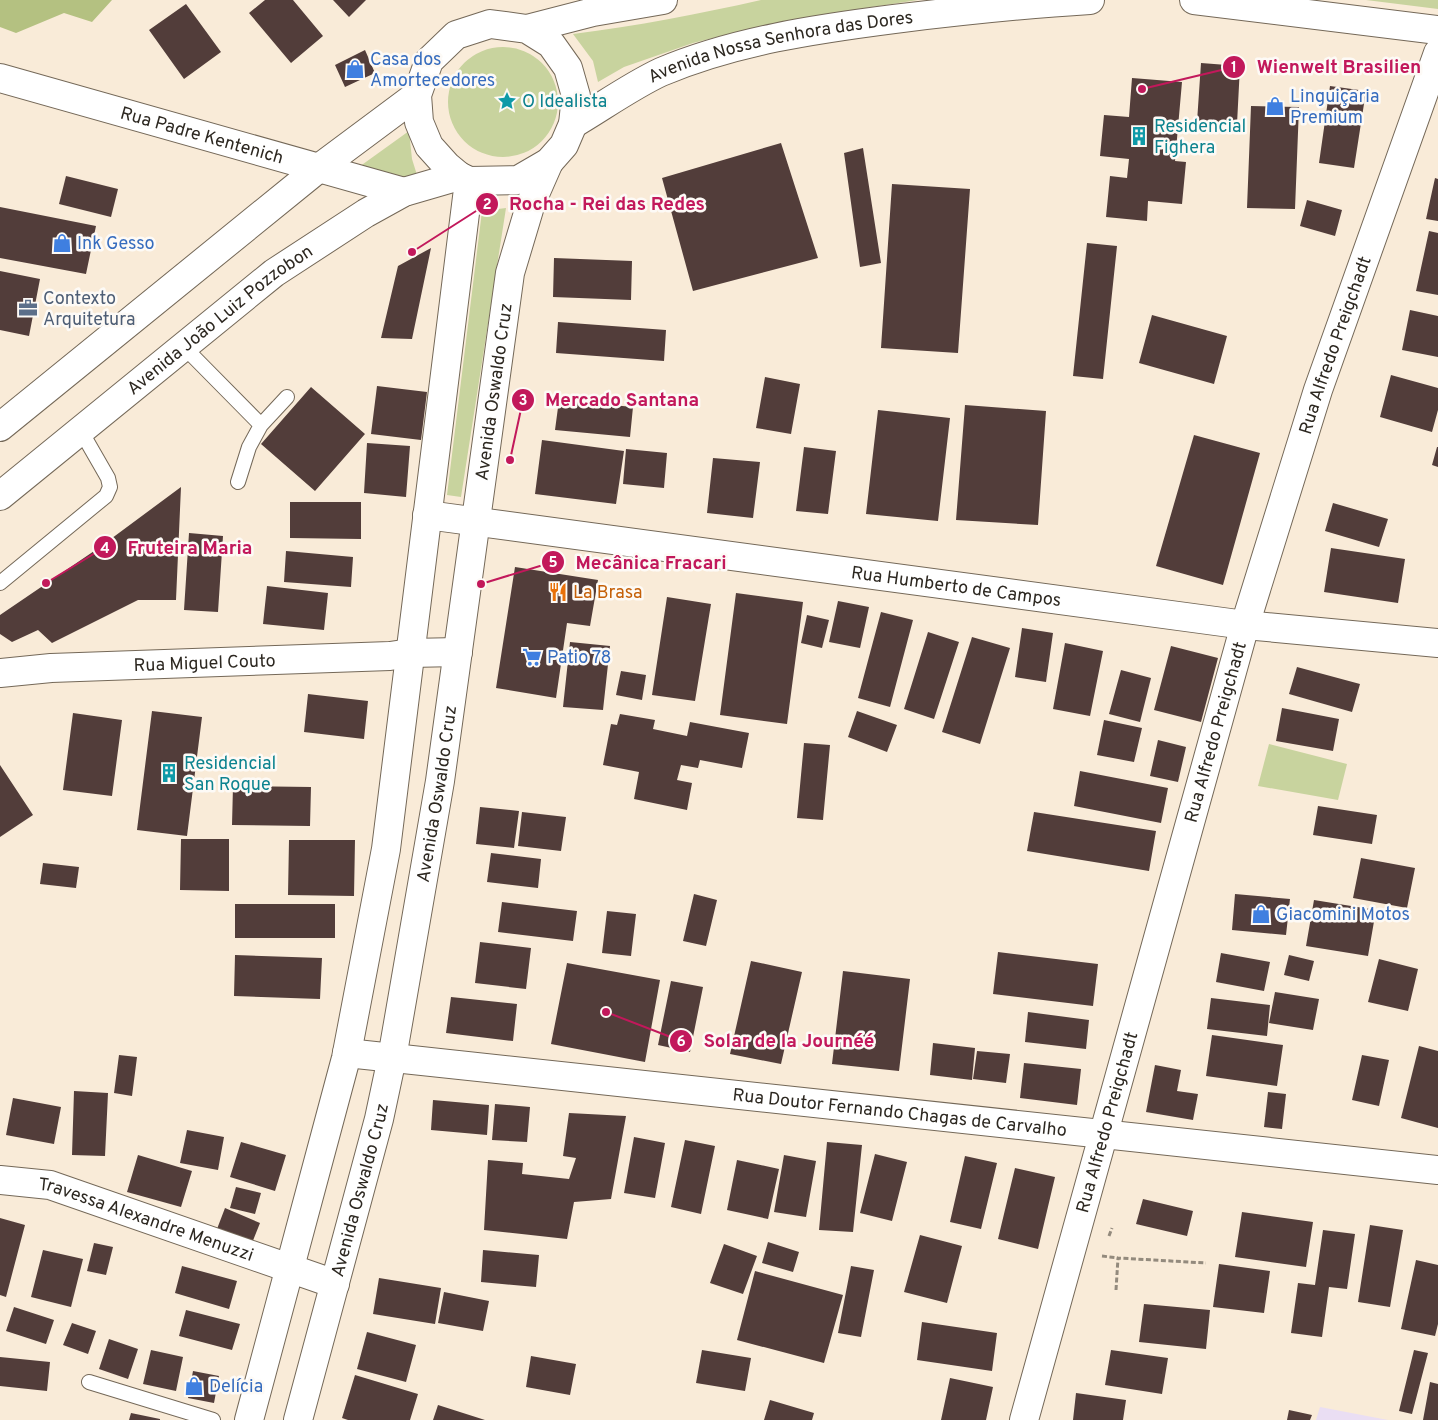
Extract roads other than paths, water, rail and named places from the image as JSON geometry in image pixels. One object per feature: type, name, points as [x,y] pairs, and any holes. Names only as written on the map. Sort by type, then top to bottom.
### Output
[{"type":"street","points":[[527,29],[551,44],[568,68],[576,96],[573,124],[564,145],[550,162],[518,180],[464,179],[447,166],[429,146],[419,122],[417,95],[429,60],[456,35],[490,24],[527,29],[593,12],[663,0]]},
{"type":"street","name":"Avenida Nossa Senhora das Dores","points":[[573,124],[660,73],[694,60],[773,38],[831,27],[926,15],[1090,0]]},
{"type":"street","points":[[1194,0],[1438,30]]},
{"type":"street","name":"Rua Alfredo Preigchadt","points":[[1024,1420],[1245,624],[1318,390],[1438,54]]},
{"type":"street","name":"Rua Padre Kentenich","points":[[0,78],[404,192]]},
{"type":"street","points":[[0,427],[319,168],[417,95]]},
{"type":"street","name":"Avenida Oswaldo Cruz","points":[[298,1420],[379,1119],[392,1058],[440,781],[510,273],[532,203],[550,162]]},
{"type":"street","points":[[249,1420],[347,1053],[386,849],[427,515],[464,179]]},
{"type":"street","name":"Avenida João Luiz Pozzobon","points":[[0,496],[274,273],[366,213],[404,192],[464,179]]},
{"type":"street","name":"Rua Humberto de Campos","points":[[427,515],[1245,624],[1438,643]]},
{"type":"street","name":"Rua Miguel Couto","points":[[0,673],[50,668],[458,652]]},
{"type":"street","name":"Rua Doutor Fernando Chagas de Carvalho","points":[[347,1053],[1438,1170]]},
{"type":"street","name":"Travessa Alexandre Menuzzi","points":[[0,1180],[50,1185],[335,1284]]},
{"type":"lane","points":[[184,347],[261,426]]},
{"type":"lane","points":[[238,482],[249,447],[261,426],[288,397]]},
{"type":"lane","points":[[0,583],[106,496],[110,488],[108,478],[81,431]]},
{"type":"lane","points":[[89,1382],[212,1420]]},
{"type":"place","name":"Casa dos Amortecedores","points":[[355,69]]},
{"type":"place","name":"Wienwelt Brasilien","points":[[1142,89]]},
{"type":"place","name":"O Idealista","points":[[507,101]]},
{"type":"place","name":"Linguiçaria Premium","points":[[1275,106]]},
{"type":"place","name":"Residencial Fighera","points":[[1139,136]]},
{"type":"place","name":"Ink Gesso","points":[[62,243]]},
{"type":"place","name":"Rocha - Rei das Redes","points":[[412,252]]},
{"type":"place","name":"Contexto Arquitetura","points":[[28,308]]},
{"type":"place","name":"Mercado Santana","points":[[510,460]]},
{"type":"place","name":"Fruteira Maria","points":[[46,583]]},
{"type":"place","name":"Mecânica Fracari","points":[[481,584]]},
{"type":"place","name":"La Brasa","points":[[558,592]]},
{"type":"place","name":"Patio 78","points":[[532,657]]},
{"type":"place","name":"Residencial San Roque","points":[[169,773]]},
{"type":"place","name":"Giacomini Motos","points":[[1261,914]]},
{"type":"place","name":"Solar de la Journéé","points":[[606,1012]]},
{"type":"place","name":"Delícia","points":[[194,1386]]}]
